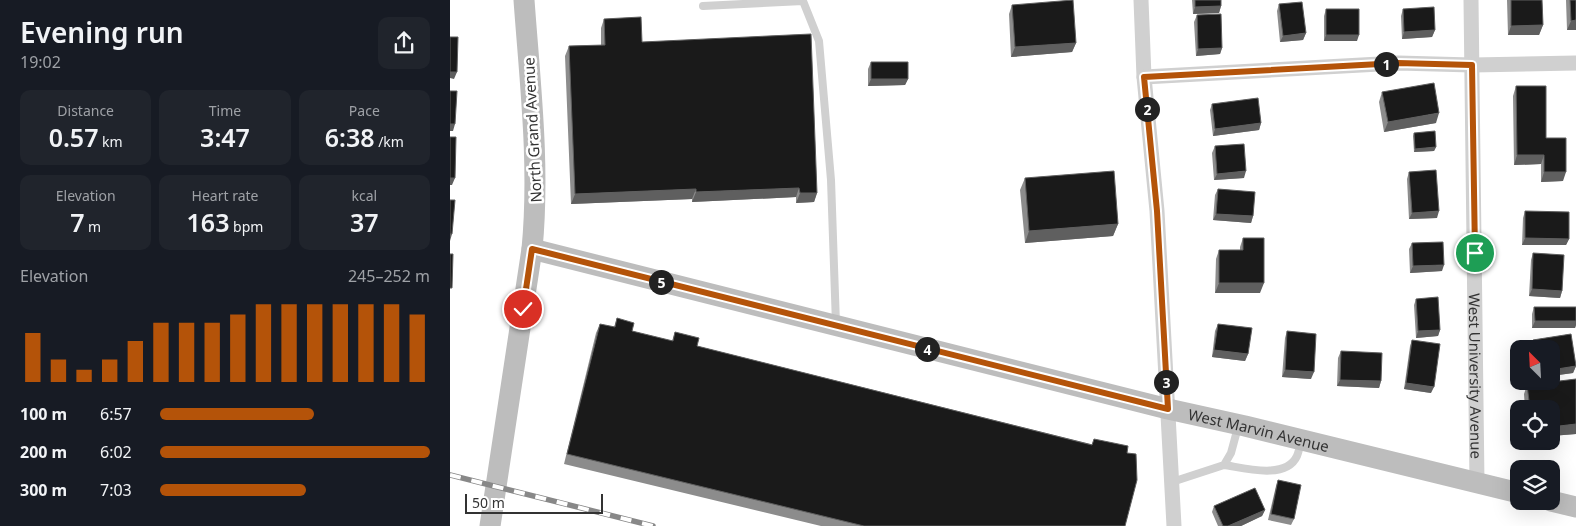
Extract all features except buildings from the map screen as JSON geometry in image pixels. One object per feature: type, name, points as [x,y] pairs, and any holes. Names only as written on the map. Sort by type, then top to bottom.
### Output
[{"type":"street","name":"North Grand Avenue","points":[[490,526],[532,249],[535,214],[535,147],[524,0]]},
{"type":"street","points":[[1141,0],[1144,77],[1157,211],[1174,526]]},
{"type":"street","name":"West University Avenue","points":[[1471,0],[1478,482]]},
{"type":"street","points":[[1144,77],[1398,63],[1472,65],[1576,63]]},
{"type":"street","name":"West Marvin Avenue","points":[[532,249],[1168,409],[1510,491]]},
{"type":"street","points":[[1560,503],[1576,507]]},
{"type":"lane","points":[[703,6],[803,1],[819,41],[831,180],[836,326]]},
{"type":"lane","points":[[1224,465],[1231,453],[1239,425]]},
{"type":"lane","points":[[1172,482],[1224,465],[1262,472],[1284,468],[1297,458],[1302,440]]},
{"type":"railway","points":[[450,475],[653,526]]},
{"type":"route","points":[[523,309],[532,249],[1168,409],[1157,211],[1144,77],[1398,63],[1472,65],[1475,253]]}]
